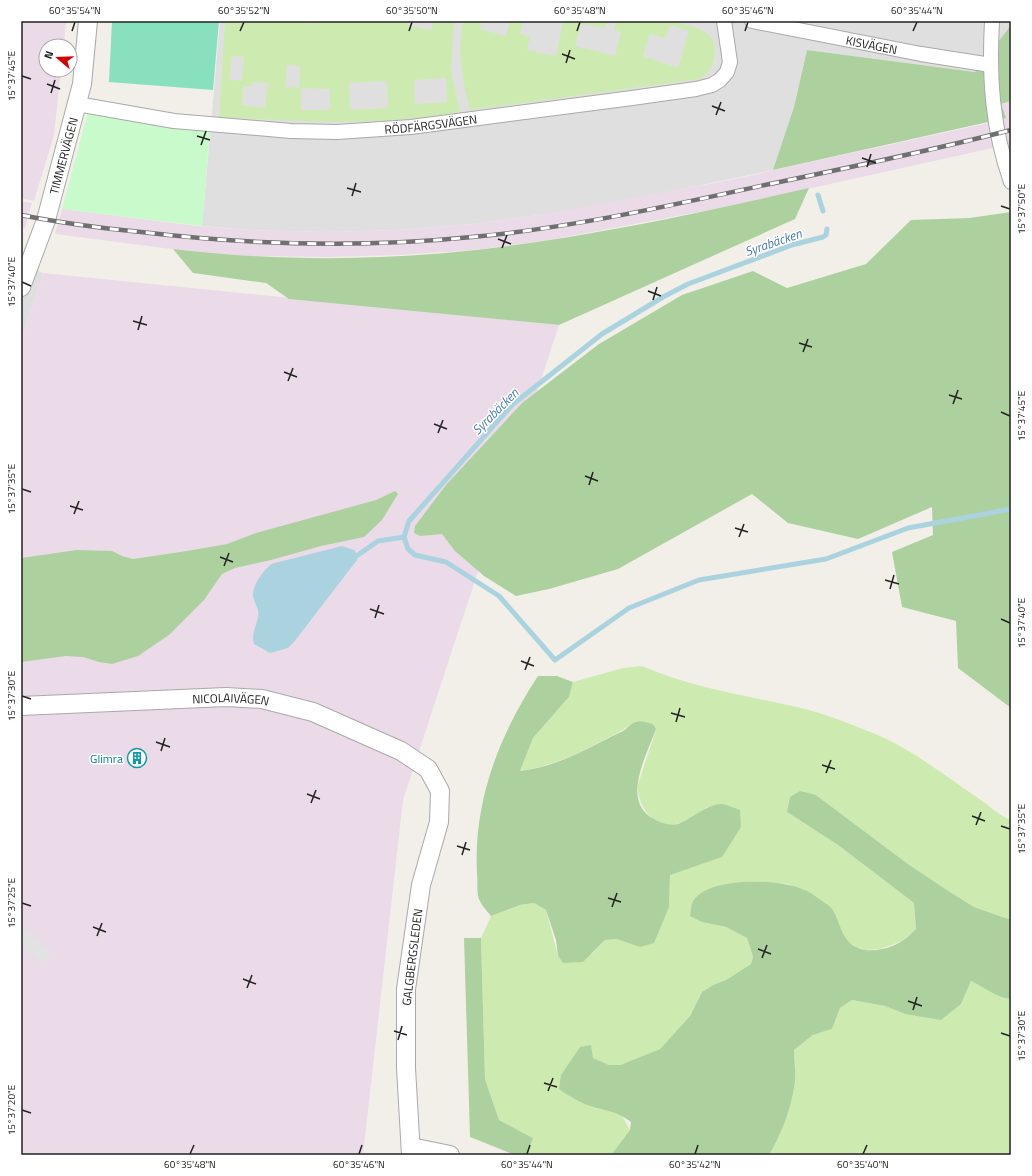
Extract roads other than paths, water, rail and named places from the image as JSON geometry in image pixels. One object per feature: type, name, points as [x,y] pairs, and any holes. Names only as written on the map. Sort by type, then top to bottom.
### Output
[{"type":"street","name":"TIMMERVÄGEN","points":[[21,287],[25,265],[46,220],[77,104],[82,84],[88,21]]},
{"type":"street","name":"RÖDFÄRGSVÄGEN","points":[[77,104],[174,122],[284,130],[336,132],[411,127],[632,98],[696,89],[712,85],[720,80],[727,72],[730,62],[724,21]]},
{"type":"street","name":"KISVÄGEN","points":[[752,21],[792,24],[921,54],[991,65]]},
{"type":"street","points":[[992,21],[992,101],[1004,162],[1011,182]]},
{"type":"street","name":"NICOLAIVÄGEN","points":[[21,706],[226,697],[262,699],[314,712],[401,751],[425,767]]},
{"type":"street","name":"GALGBERGSLEDEN","points":[[411,1151],[406,1068],[406,989],[421,886],[439,822],[440,791],[428,768],[425,767]]},
{"type":"street","points":[[411,1151],[450,1155]]},
{"type":"water","points":[[342,546],[354,550],[358,555],[357,560],[294,642],[288,648],[270,653],[254,644],[253,634],[257,621],[258,609],[253,596],[253,591],[256,582],[265,570],[271,564]]},
{"type":"waterway","points":[[818,195],[823,211]]},
{"type":"waterway","name":"Syrabäcken","points":[[827,229],[826,235],[823,237],[792,245],[688,284],[663,297],[602,334],[512,405],[409,521],[404,537],[408,549],[415,555],[446,562],[499,596],[555,660],[629,608],[699,580],[826,559],[908,528],[1011,509]]},
{"type":"waterway","points":[[358,555],[378,541],[404,537]]},
{"type":"railway","points":[[21,215],[111,229],[224,240],[306,244],[347,244],[389,243],[472,237],[546,228],[656,208],[888,159],[1011,130]]},
{"type":"place","name":"Glimra","points":[[137,758]]}]
